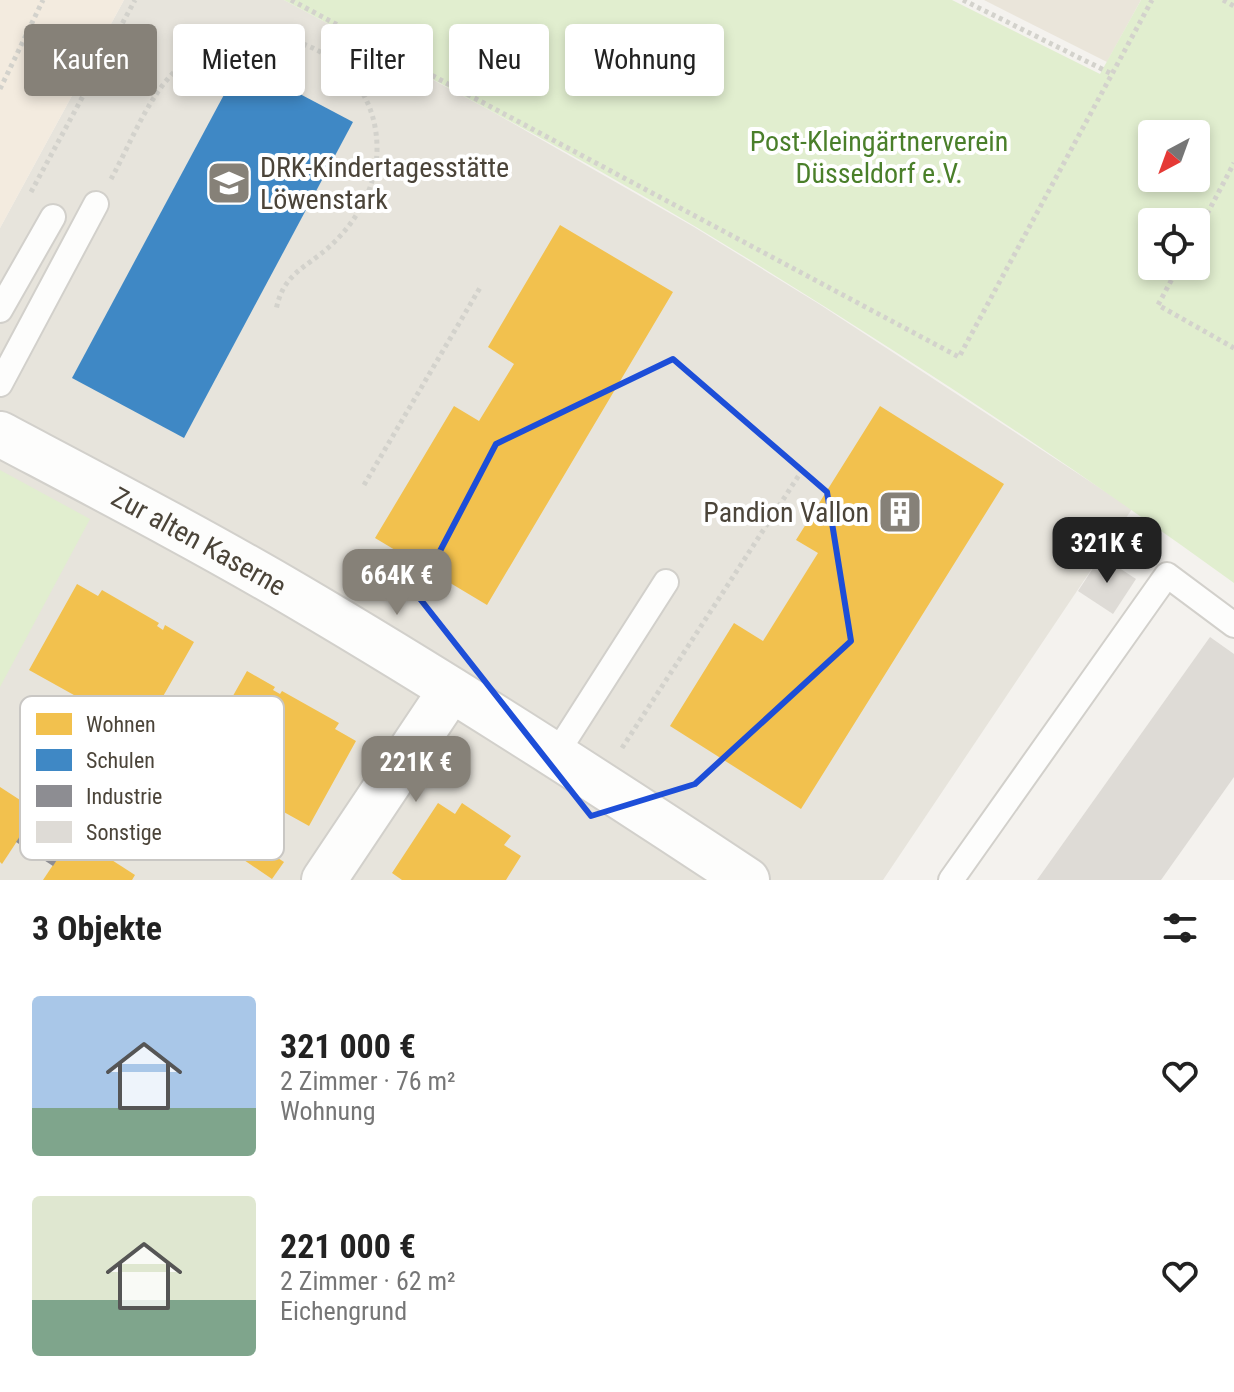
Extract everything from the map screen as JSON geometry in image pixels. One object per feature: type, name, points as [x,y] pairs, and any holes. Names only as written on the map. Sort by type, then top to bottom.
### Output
[{"type":"street","name":"Zur alten Kaserne","points":[[0,434],[297,596],[556,754],[747,880]]},
{"type":"street","points":[[324,880],[451,690]]},
{"type":"lane","points":[[0,384],[96,204]]},
{"type":"lane","points":[[0,310],[53,217]]},
{"type":"lane","points":[[951,880],[1167,575],[1234,625]]},
{"type":"lane","points":[[556,754],[666,582]]},
{"type":"path","points":[[0,89],[43,0]]},
{"type":"path","points":[[30,194],[135,0]]},
{"type":"path","points":[[291,0],[959,357],[1152,0]]},
{"type":"path","points":[[963,0],[1112,74]]},
{"type":"path","points":[[1223,0],[1234,6]]},
{"type":"path","points":[[96,204],[155,97],[177,69],[192,58],[217,44],[249,36],[289,38],[327,56],[349,74],[369,110],[375,127],[377,152],[373,174],[370,188],[354,218],[332,244],[285,282],[276,310]]},
{"type":"path","points":[[1210,208],[1234,163]]},
{"type":"path","points":[[1171,280],[1158,305],[1234,348]]},
{"type":"path","points":[[364,485],[481,286]]},
{"type":"path","points":[[600,783],[801,472]]},
{"type":"highlighted area","points":[[673,359],[827,492],[851,641],[695,784],[591,816],[417,595],[496,444]]},
{"type":"shaded area","points":[[0,0],[124,0],[111,24],[24,24],[24,96],[72,96],[0,228]]},
{"type":"shaded area","points":[[124,0],[284,0],[329,24],[321,24],[321,96],[433,96],[433,80],[449,88],[449,96],[463,96],[694,227],[819,304],[1132,509],[883,880],[756,880],[0,431],[0,228],[72,96],[157,96],[157,24],[111,24]]},
{"type":"shaded area","points":[[984,0],[1141,0],[1107,62]]},
{"type":"shaded area","points":[[0,442],[738,880],[0,880]]},
{"type":"green space","name":"Post-Kleingärtnerverein Düsseldorf e.V.","points":[[284,0],[952,0],[1100,74],[1141,0],[1234,0],[1234,583],[1036,444],[765,269],[594,168],[463,96],[549,96],[549,24],[449,24],[449,88],[433,80],[433,24],[329,24]]},
{"type":"green space","points":[[0,470],[90,519],[0,687]]},
{"type":"building: Wohnen","points":[[560,225],[673,292],[487,605],[375,538],[454,406],[479,421],[514,364],[488,347]]},
{"type":"building: Wohnen","points":[[880,406],[1004,484],[801,809],[670,726],[734,623],[763,641],[818,553],[796,540]]},
{"type":"building: Wohnen","points":[[77,584],[98,596],[102,590],[159,623],[157,626],[163,630],[165,625],[194,642],[163,696],[76,696],[29,670]]},
{"type":"building: Wohnen","points":[[247,671],[275,687],[273,690],[280,694],[282,691],[339,723],[335,729],[356,741],[309,826],[284,812],[284,696],[233,696]]},
{"type":"building: Wohnen","points":[[0,787],[20,800],[20,837],[2,864]]},
{"type":"building: Wohnen","points":[[438,803],[455,814],[462,803],[511,836],[504,845],[521,856],[506,880],[402,880],[392,873]]},
{"type":"building: Wohnen","points":[[56,860],[112,860],[135,875],[132,880],[43,880]]},
{"type":"building: Wohnen","points":[[244,860],[284,862],[272,879]]},
{"type":"building: Schulen","points":[[223,96],[304,96],[353,122],[184,438],[72,378]]},
{"type":"building: Sonstige","points":[[1101,556],[1136,579],[1113,614],[1078,591]]},
{"type":"building: Sonstige","points":[[1210,637],[1234,654],[1234,777],[1161,880],[1037,880]]},
{"type":"place","name":"DRK-Kindertagesstätte Löwenstark","points":[[229,183]]},
{"type":"place","name":"Pandion Vallon","points":[[900,512]]}]
